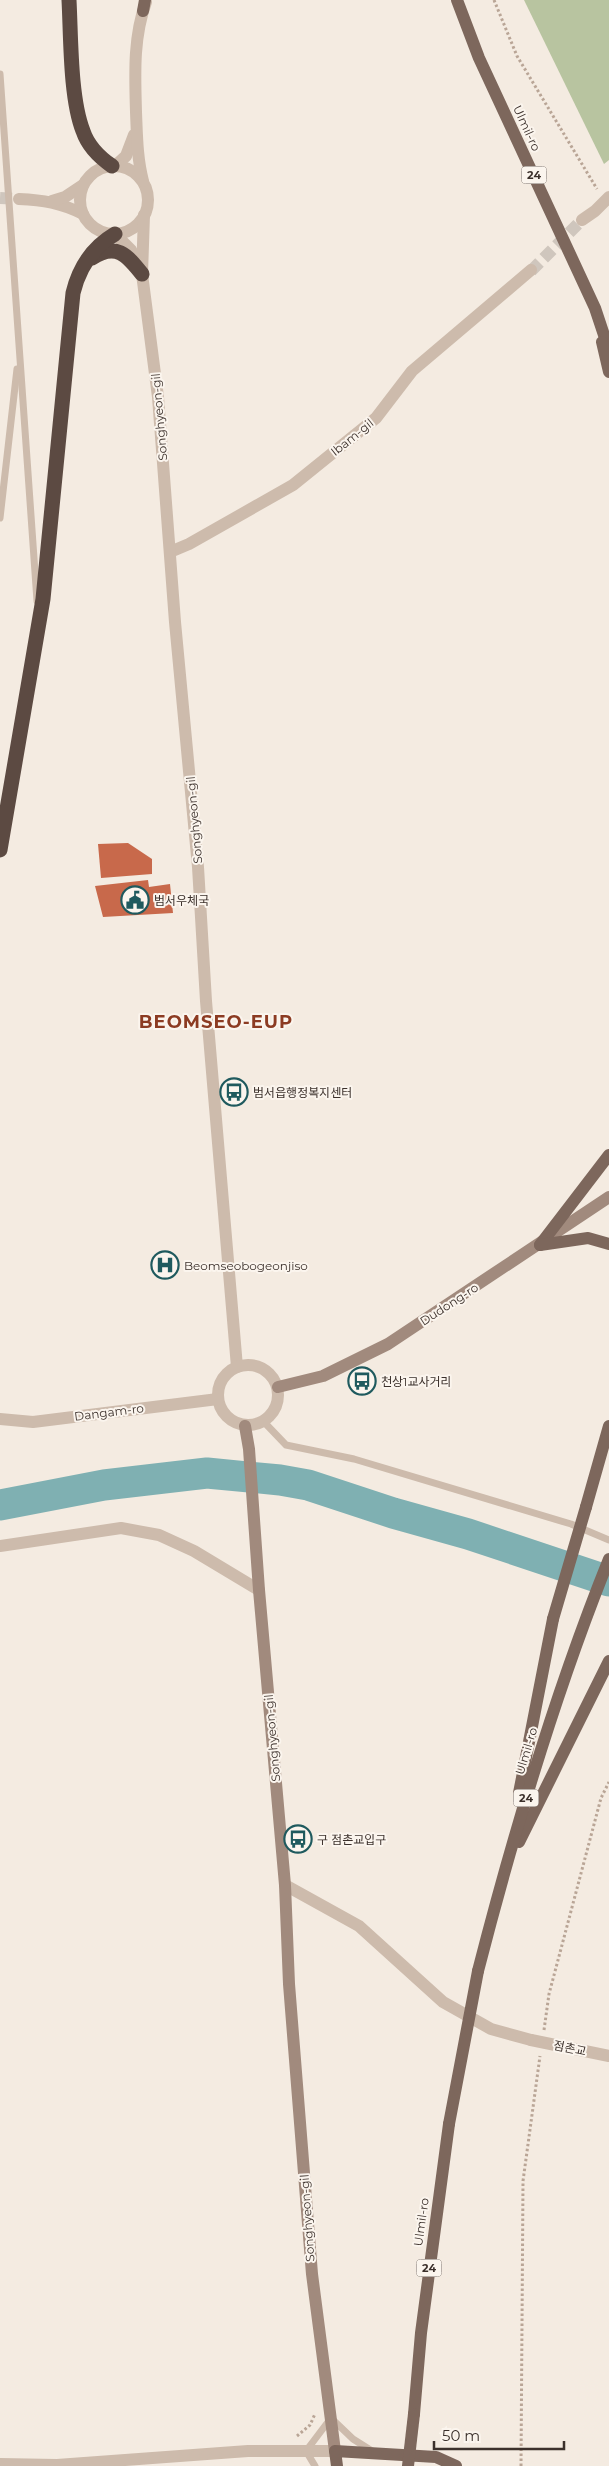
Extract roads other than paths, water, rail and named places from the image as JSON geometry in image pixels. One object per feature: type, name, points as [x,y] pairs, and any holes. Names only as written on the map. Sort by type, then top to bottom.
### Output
[{"type":"highway","points":[[69,0],[74,78],[82,130],[94,150],[114,166]]},
{"type":"highway","points":[[0,850],[43,599],[73,293],[85,263],[94,251],[115,234]]},
{"type":"highway","points":[[85,263],[100,253],[108,250],[115,251],[127,257],[142,274]]},
{"type":"main road","name":"Ulmil-ro","points":[[457,0],[479,58],[595,308],[609,350]]},
{"type":"main road","points":[[595,308],[609,333]]},
{"type":"main road","points":[[595,308],[609,372]]},
{"type":"main road","points":[[540,1244],[609,1155]]},
{"type":"main road","name":"Dudong-ro","points":[[278,1387],[323,1376],[388,1344],[609,1197]]},
{"type":"main road","points":[[540,1244],[588,1238],[609,1244]]},
{"type":"main road","name":"Songhyeon-gil","points":[[245,1426],[249,1449],[259,1590],[285,1885],[289,1984],[312,2274],[335,2451]]},
{"type":"main road","points":[[504,1872],[553,1618],[609,1426]]},
{"type":"main road","name":"Ulmil-ro","points":[[408,2466],[421,2333],[449,2124],[478,1971],[504,1872],[538,1756],[581,1627],[609,1559]]},
{"type":"main road","points":[[504,1872],[609,1661]]},
{"type":"main road","points":[[337,2466],[335,2451],[436,2457],[456,2466]]},
{"type":"street","points":[[19,199],[52,201],[66,205],[83,214],[96,229],[115,234],[132,229],[144,215],[148,199],[138,153],[135,59],[144,3]]},
{"type":"street","points":[[52,201],[65,198],[83,185],[95,172],[114,166],[126,156],[137,125]]},
{"type":"street","points":[[114,166],[129,169],[143,183]]},
{"type":"street","points":[[83,185],[80,196],[83,214]]},
{"type":"street","points":[[582,220],[607,199]]},
{"type":"street","name":"Songhyeon-gil","points":[[144,215],[142,274],[157,388],[198,857],[206,1001],[237,1367]]},
{"type":"street","name":"Songhyeon-gil","points":[[115,234],[131,250],[142,274]]},
{"type":"street","name":"Ibam-gil","points":[[170,552],[189,544],[293,485],[376,418],[412,371],[531,270]]},
{"type":"street","points":[[257,1366],[273,1378],[278,1387],[279,1397],[277,1406],[264,1422],[245,1426],[235,1423],[227,1417],[221,1409],[218,1399],[222,1380],[237,1367],[257,1366]]},
{"type":"street","name":"Dangam-ro","points":[[0,1419],[33,1422],[218,1399]]},
{"type":"street","points":[[0,1546],[121,1528],[159,1535],[194,1551],[259,1590]]},
{"type":"street","name":"점촌교","points":[[285,1885],[359,1926],[444,2002],[491,2029],[531,2040],[609,2056]]},
{"type":"street","points":[[0,2464],[57,2465],[248,2451],[335,2451]]},
{"type":"lane","points":[[0,74],[38,627]]},
{"type":"lane","points":[[0,518],[19,351]]},
{"type":"lane","points":[[264,1422],[286,1445],[354,1459],[399,1472],[571,1524],[609,1540]]},
{"type":"lane","points":[[315,2466],[306,2451],[331,2418],[353,2439],[375,2452]]},
{"type":"waterway","points":[[0,1505],[104,1485],[207,1473],[280,1480],[308,1485],[393,1513],[468,1534],[609,1581]]},
{"type":"tunnel","points":[[0,198],[19,199]]},
{"type":"tunnel","points":[[531,271],[582,220]]},
{"type":"place","name":"범서우체국","points":[[135,900]]},
{"type":"place","name":"범서읍행정복지센터","points":[[234,1092]]},
{"type":"place","name":"Beomseobogeonjiso","points":[[165,1265]]},
{"type":"place","name":"천상1교사거리","points":[[362,1381]]},
{"type":"place","name":"구 점촌교입구","points":[[298,1839]]},
{"type":"district","name":"BEOMSEO-EUP","points":[[216,1022]]}]
